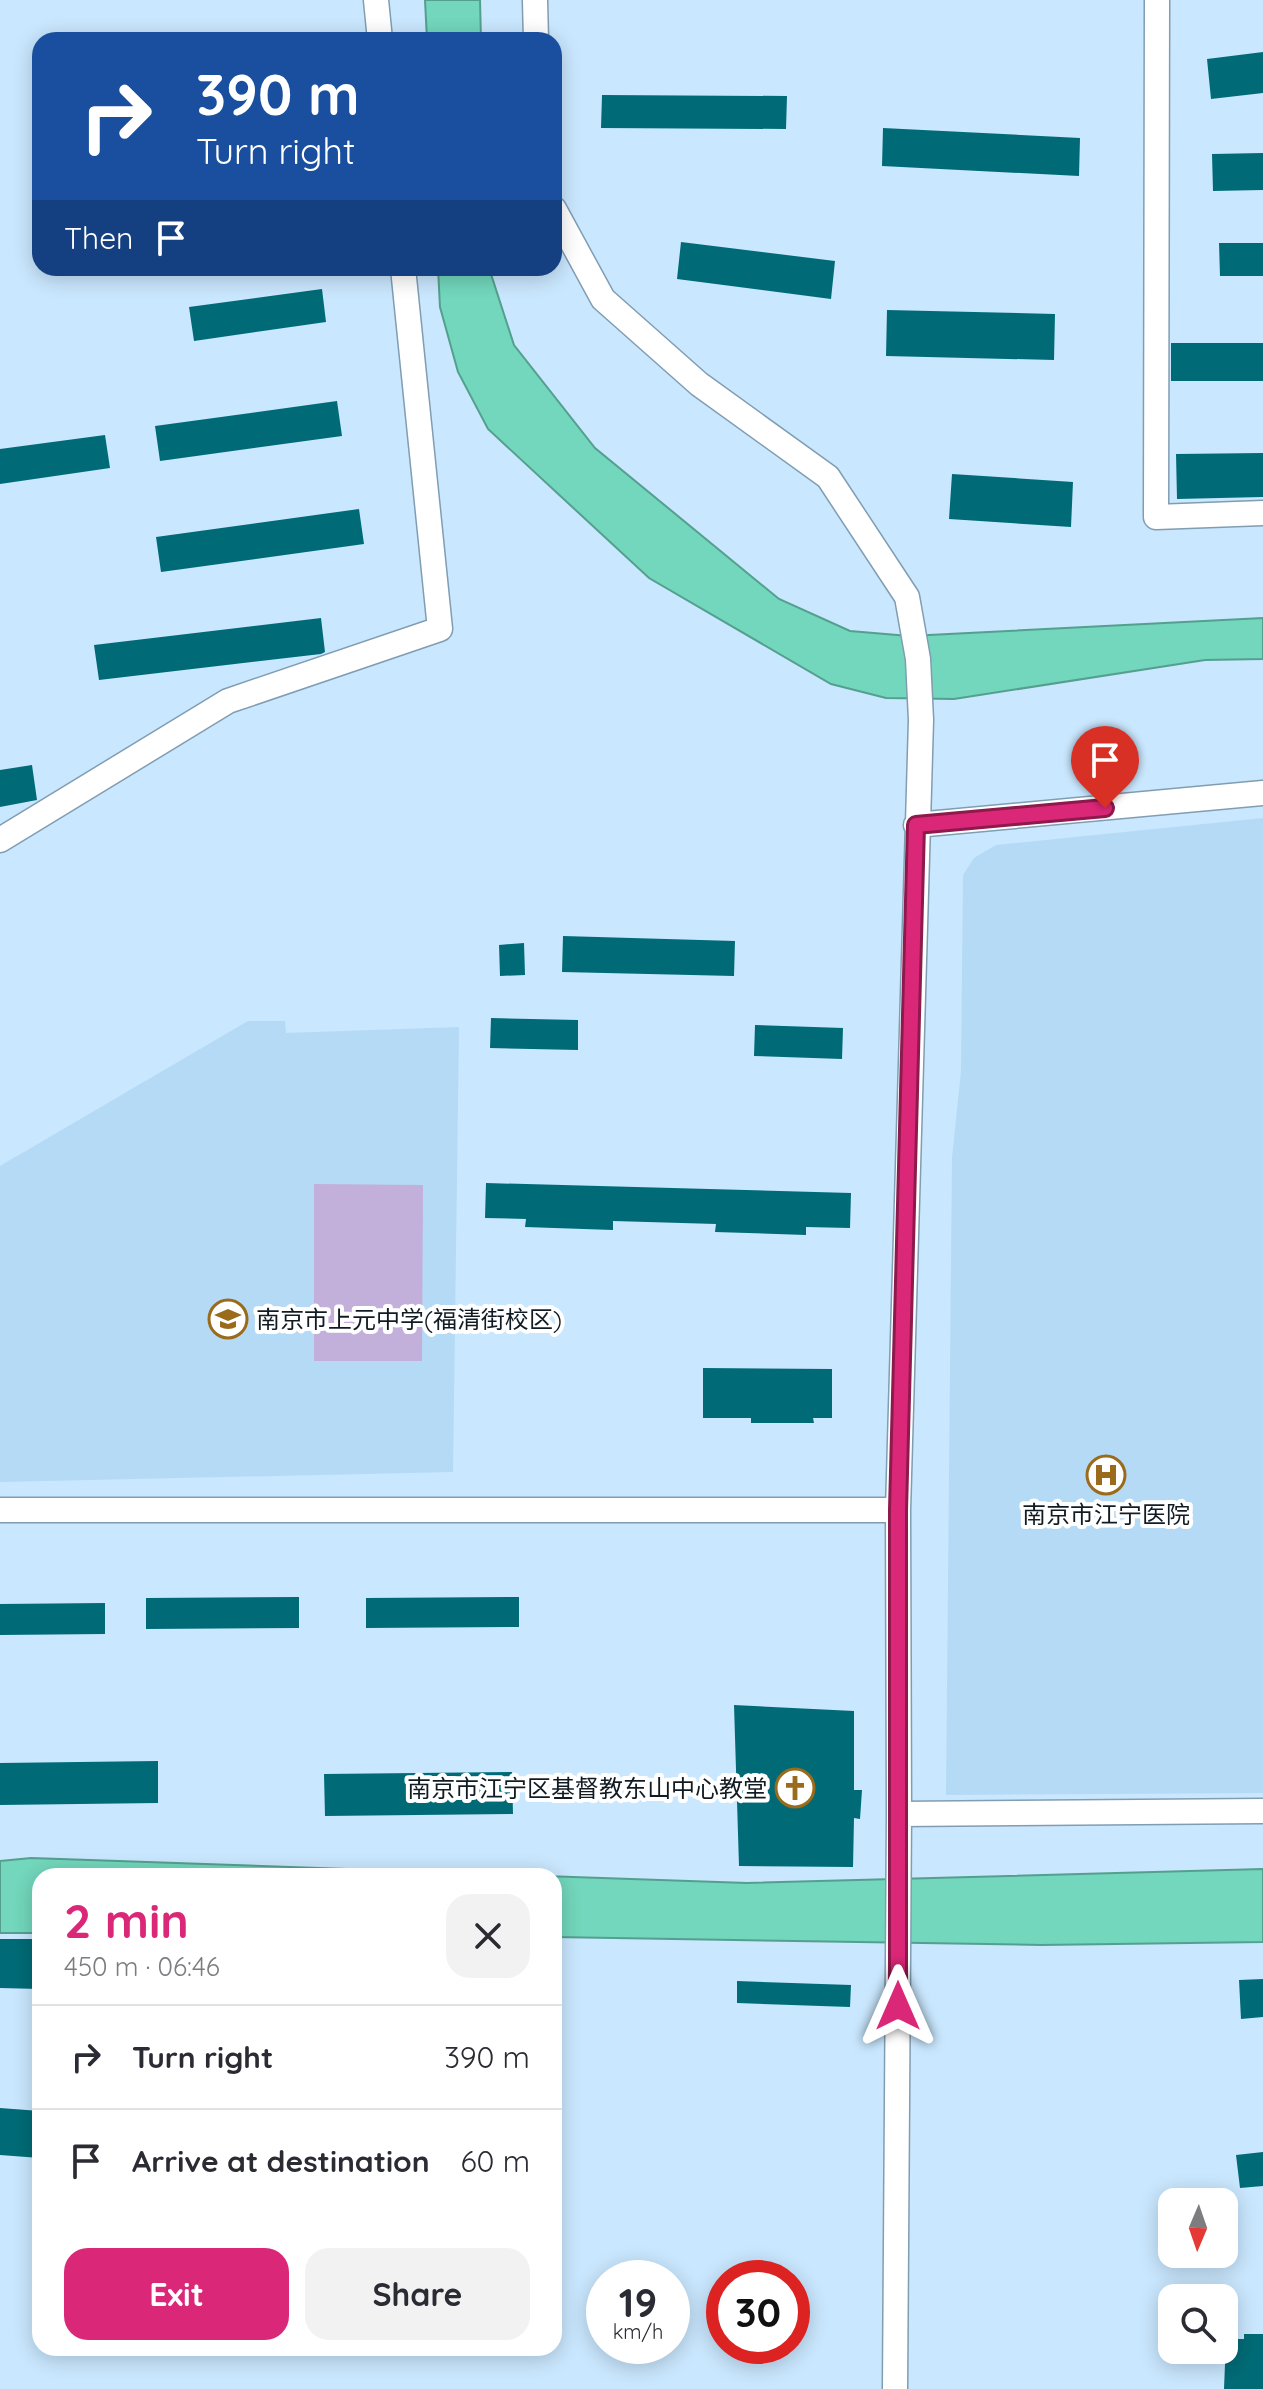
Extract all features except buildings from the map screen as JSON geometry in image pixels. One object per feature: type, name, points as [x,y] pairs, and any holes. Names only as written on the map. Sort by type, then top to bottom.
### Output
[{"type":"street","points":[[376,0],[379,32]]},
{"type":"street","points":[[535,0],[536,32]]},
{"type":"street","points":[[1157,0],[1156,517],[1263,513]]},
{"type":"street","points":[[562,224],[603,299],[699,384],[828,477],[907,597],[918,659],[921,720],[898,1510],[895,2389]]},
{"type":"street","points":[[0,840],[228,701],[440,629],[404,276]]},
{"type":"street","points":[[916,825],[1263,793]]},
{"type":"street","points":[[0,1510],[898,1510]]},
{"type":"street","points":[[899,1814],[1263,1811]]},
{"type":"shaded area","points":[[425,0],[480,0],[481,32],[427,32]]},
{"type":"shaded area","points":[[438,276],[492,276],[514,345],[595,448],[779,599],[850,631],[909,636],[1263,618],[1263,659],[1205,660],[954,699],[886,698],[831,684],[649,578],[488,429],[458,372],[440,307]]},
{"type":"shaded area","name":"南京市江宁医院","points":[[1263,818],[1263,1793],[946,1795],[952,1158],[961,1071],[963,875],[974,858],[996,845]]},
{"type":"shaded area","name":"南京市上元中学(福清街校区)","points":[[248,1021],[285,1021],[286,1033],[459,1027],[453,1472],[0,1482],[0,1166]]},
{"type":"shaded area","points":[[314,1184],[423,1185],[422,1361],[314,1361]]},
{"type":"shaded area","points":[[31,1858],[318,1868],[32,1868],[32,1933],[0,1933],[0,1861]]},
{"type":"shaded area","points":[[1263,1869],[1263,1942],[1041,1945],[562,1937],[562,1876],[747,1883]]},
{"type":"place","name":"南京市上元中学(福清街校区)","points":[[228,1319]]},
{"type":"place","name":"南京市江宁医院","points":[[1106,1475]]},
{"type":"place","name":"南京市江宁区基督教东山中心教堂","points":[[795,1788]]},
{"type":"route","points":[[898,2006],[898,1510],[916,825],[1105,808]]}]
